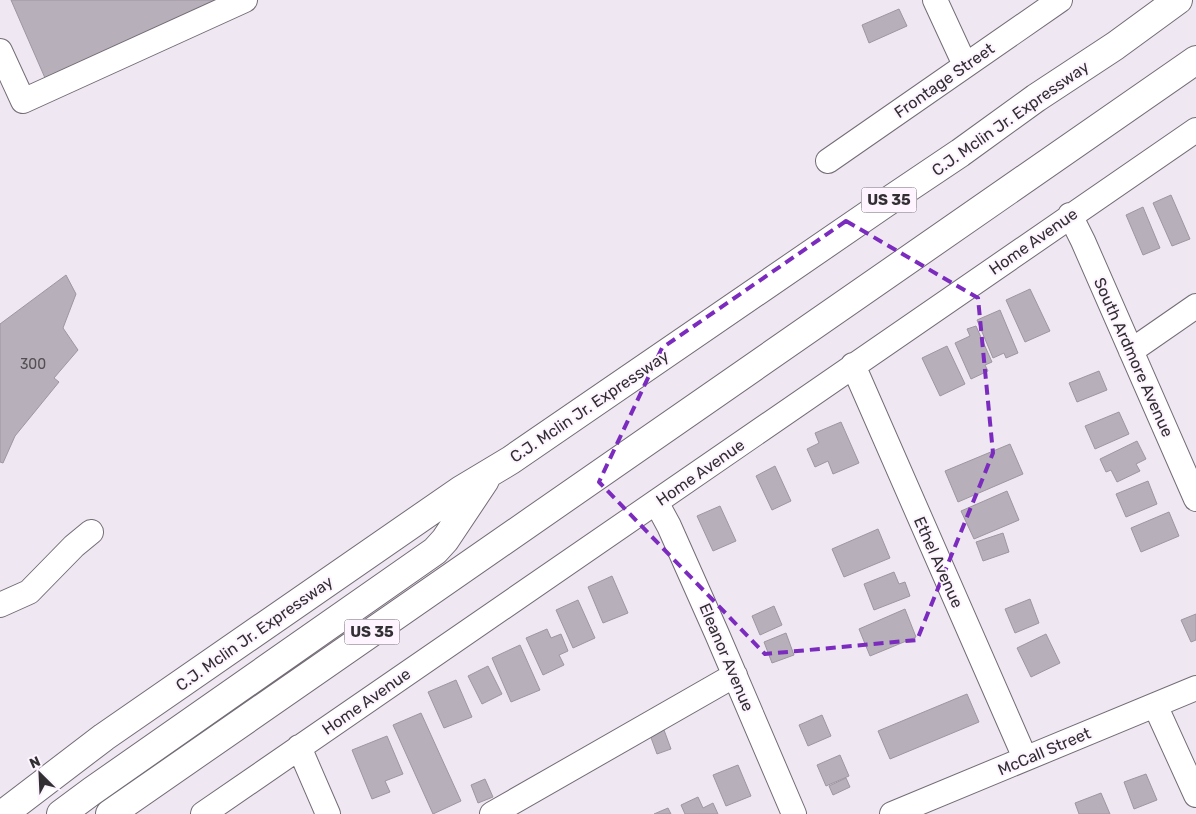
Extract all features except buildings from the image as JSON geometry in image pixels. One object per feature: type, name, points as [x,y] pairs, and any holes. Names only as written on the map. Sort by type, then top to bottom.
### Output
[{"type":"highway","name":"C.J. Mclin Jr. Expressway","points":[[3,814],[104,737],[461,490],[511,460],[960,153],[1178,0]]},
{"type":"highway","name":"US 35","points":[[110,814],[1196,60]]},
{"type":"highway","points":[[61,814],[92,790],[435,551],[446,540],[490,472]]},
{"type":"street","points":[[0,51],[23,101],[245,0]]},
{"type":"street","points":[[935,0],[965,65]]},
{"type":"street","name":"Frontage Street","points":[[828,161],[1060,0]]},
{"type":"street","name":"Home Avenue","points":[[203,814],[1196,130]]},
{"type":"street","name":"South Ardmore Avenue","points":[[1070,215],[1196,499]]},
{"type":"street","points":[[1131,351],[1196,306]]},
{"type":"street","name":"Ethel Avenue","points":[[853,365],[1026,758]]},
{"type":"street","name":"Eleanor Avenue","points":[[656,502],[669,526],[735,675],[794,814]]},
{"type":"street","points":[[0,605],[29,592],[74,546],[91,532]]},
{"type":"street","points":[[492,814],[735,675]]},
{"type":"street","name":"McCall Street","points":[[892,814],[1196,688]]},
{"type":"street","points":[[1155,704],[1196,795]]},
{"type":"street","points":[[299,747],[328,814]]},
{"type":"highlighted area","points":[[846,221],[978,298],[993,453],[917,640],[765,654],[599,482],[662,348]]}]
